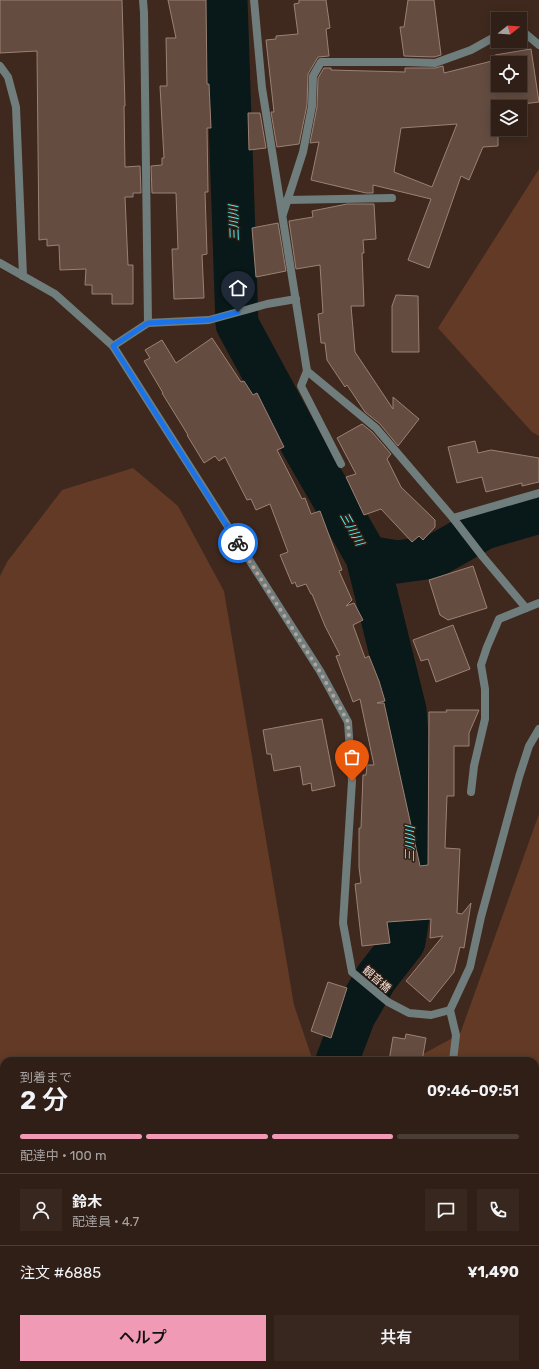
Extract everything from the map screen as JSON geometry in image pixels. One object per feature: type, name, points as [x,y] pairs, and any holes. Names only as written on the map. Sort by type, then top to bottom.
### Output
[{"type":"street","points":[[143,0],[148,323]]},
{"type":"street","points":[[254,0],[262,88],[307,371],[301,386],[341,464]]},
{"type":"street","points":[[527,35],[539,45]]},
{"type":"street","points":[[282,217],[303,152],[312,106],[313,76],[321,62],[435,63],[471,50],[491,39]]},
{"type":"street","points":[[0,66],[8,77],[16,107],[23,276]]},
{"type":"street","points":[[287,200],[392,198]]},
{"type":"street","points":[[0,263],[55,294],[113,346],[148,323],[209,320],[267,304],[296,299]]},
{"type":"street","name":"観音橋","points":[[113,346],[320,672],[348,722],[352,781],[343,923],[352,972],[388,1002],[409,1013],[431,1015],[450,1010]]},
{"type":"street","points":[[307,371],[376,428],[459,525],[483,557],[526,608]]},
{"type":"street","points":[[453,518],[539,493]]},
{"type":"street","points":[[471,792],[474,766],[485,719],[485,689],[481,665],[487,647],[499,620],[539,603]]},
{"type":"street","points":[[453,1057],[456,1035],[450,1010],[470,967],[481,917],[519,777],[529,746],[539,729]]},
{"type":"shaded area","points":[[539,169],[539,436],[532,432],[438,328]]},
{"type":"shaded area","points":[[133,468],[178,506],[224,591],[294,1005],[312,1057],[0,1057],[0,576],[7,562],[62,490]]},
{"type":"shaded area","points":[[539,814],[539,1057],[417,1057],[460,1034]]},
{"type":"building","points":[[0,0],[122,0],[125,167],[140,166],[141,193],[133,193],[133,197],[125,197],[128,265],[133,265],[133,304],[112,304],[112,294],[92,294],[92,285],[85,285],[86,269],[60,270],[59,245],[47,246],[47,239],[39,240],[37,51],[0,53]]},
{"type":"building","points":[[168,0],[206,0],[207,84],[209,84],[211,128],[207,128],[208,192],[205,192],[207,254],[202,255],[204,298],[174,299],[172,249],[178,249],[176,193],[152,193],[151,166],[162,165],[162,158],[164,158],[160,86],[167,86],[166,38],[176,38]]},
{"type":"building","points":[[299,0],[326,0],[330,28],[326,29],[329,56],[318,57],[308,74],[307,105],[299,144],[277,147],[271,112],[274,112],[266,40],[276,39],[276,36],[298,34],[294,4],[299,3]]},
{"type":"building","points":[[408,0],[434,0],[441,55],[434,57],[404,56],[400,27],[404,27]]},
{"type":"building","points":[[531,49],[539,102],[527,103],[527,100],[491,100],[491,136],[498,136],[498,146],[483,147],[469,180],[461,176],[429,268],[408,260],[431,199],[373,185],[373,193],[366,193],[311,180],[319,142],[310,143],[317,107],[318,78],[324,68],[331,68],[331,70],[405,72],[405,68],[435,68],[443,66],[444,73],[491,61],[491,92],[527,92],[527,56],[495,56]],"holes":[[[457,124],[432,187],[394,172],[401,128]]]},
{"type":"building","points":[[248,113],[260,113],[266,148],[249,150]]},
{"type":"building","points":[[347,204],[374,204],[376,239],[363,240],[364,306],[351,306],[355,352],[393,409],[393,397],[419,419],[398,446],[380,424],[365,412],[347,385],[345,387],[327,360],[325,343],[321,343],[318,314],[323,313],[320,265],[296,269],[289,221],[313,217],[312,211]]},
{"type":"building","points":[[278,223],[286,271],[256,277],[252,228]]},
{"type":"building","points":[[396,295],[418,296],[419,352],[392,352],[392,306]]},
{"type":"building","points":[[212,338],[241,382],[244,381],[253,395],[257,393],[284,447],[277,450],[302,499],[305,498],[311,514],[320,511],[342,570],[339,571],[352,600],[346,606],[354,603],[363,620],[353,625],[365,658],[369,656],[385,701],[377,703],[384,703],[420,866],[428,865],[429,712],[447,712],[446,710],[479,710],[469,733],[469,746],[454,746],[454,796],[447,796],[445,848],[460,849],[457,913],[462,914],[471,903],[464,948],[460,947],[454,972],[430,1002],[406,981],[443,936],[430,938],[431,919],[387,922],[390,943],[362,946],[355,884],[361,883],[359,867],[359,828],[361,828],[363,775],[366,775],[367,765],[374,765],[360,699],[353,702],[336,656],[340,655],[325,626],[312,594],[306,584],[297,587],[295,582],[292,584],[280,555],[288,552],[270,504],[256,510],[251,499],[247,500],[225,457],[219,461],[215,456],[204,463],[144,361],[150,358],[145,350],[162,340],[176,363]]},
{"type":"building","points":[[362,424],[372,432],[391,454],[387,459],[401,487],[435,520],[435,527],[423,540],[419,536],[412,542],[381,509],[364,515],[346,477],[356,474],[337,438]]},
{"type":"building","points":[[475,441],[478,453],[491,450],[539,458],[539,482],[522,486],[522,483],[486,492],[482,477],[457,483],[448,447]]},
{"type":"building","points":[[473,566],[487,608],[448,620],[440,615],[429,580]]},
{"type":"building","points":[[453,625],[470,669],[436,682],[428,659],[421,661],[413,640]]},
{"type":"building","points":[[322,719],[335,786],[312,791],[311,783],[303,785],[300,766],[274,771],[271,754],[267,754],[263,730]]},
{"type":"building","points":[[328,982],[347,988],[331,1038],[311,1031]]},
{"type":"building","points":[[406,1034],[426,1038],[423,1057],[390,1057],[393,1037],[405,1039]]},
{"type":"waterway","name":"三川川","points":[[226,0],[237,324],[303,446],[367,557],[405,710],[411,785],[409,910],[404,942],[376,978],[354,1016],[339,1057]]},
{"type":"waterway","points":[[367,557],[397,562],[433,557],[484,528],[539,512]]},
{"type":"way so far","points":[[238,543],[320,672],[348,722],[352,781]]},
{"type":"route","points":[[238,312],[209,320],[148,323],[113,346],[238,543]]}]
